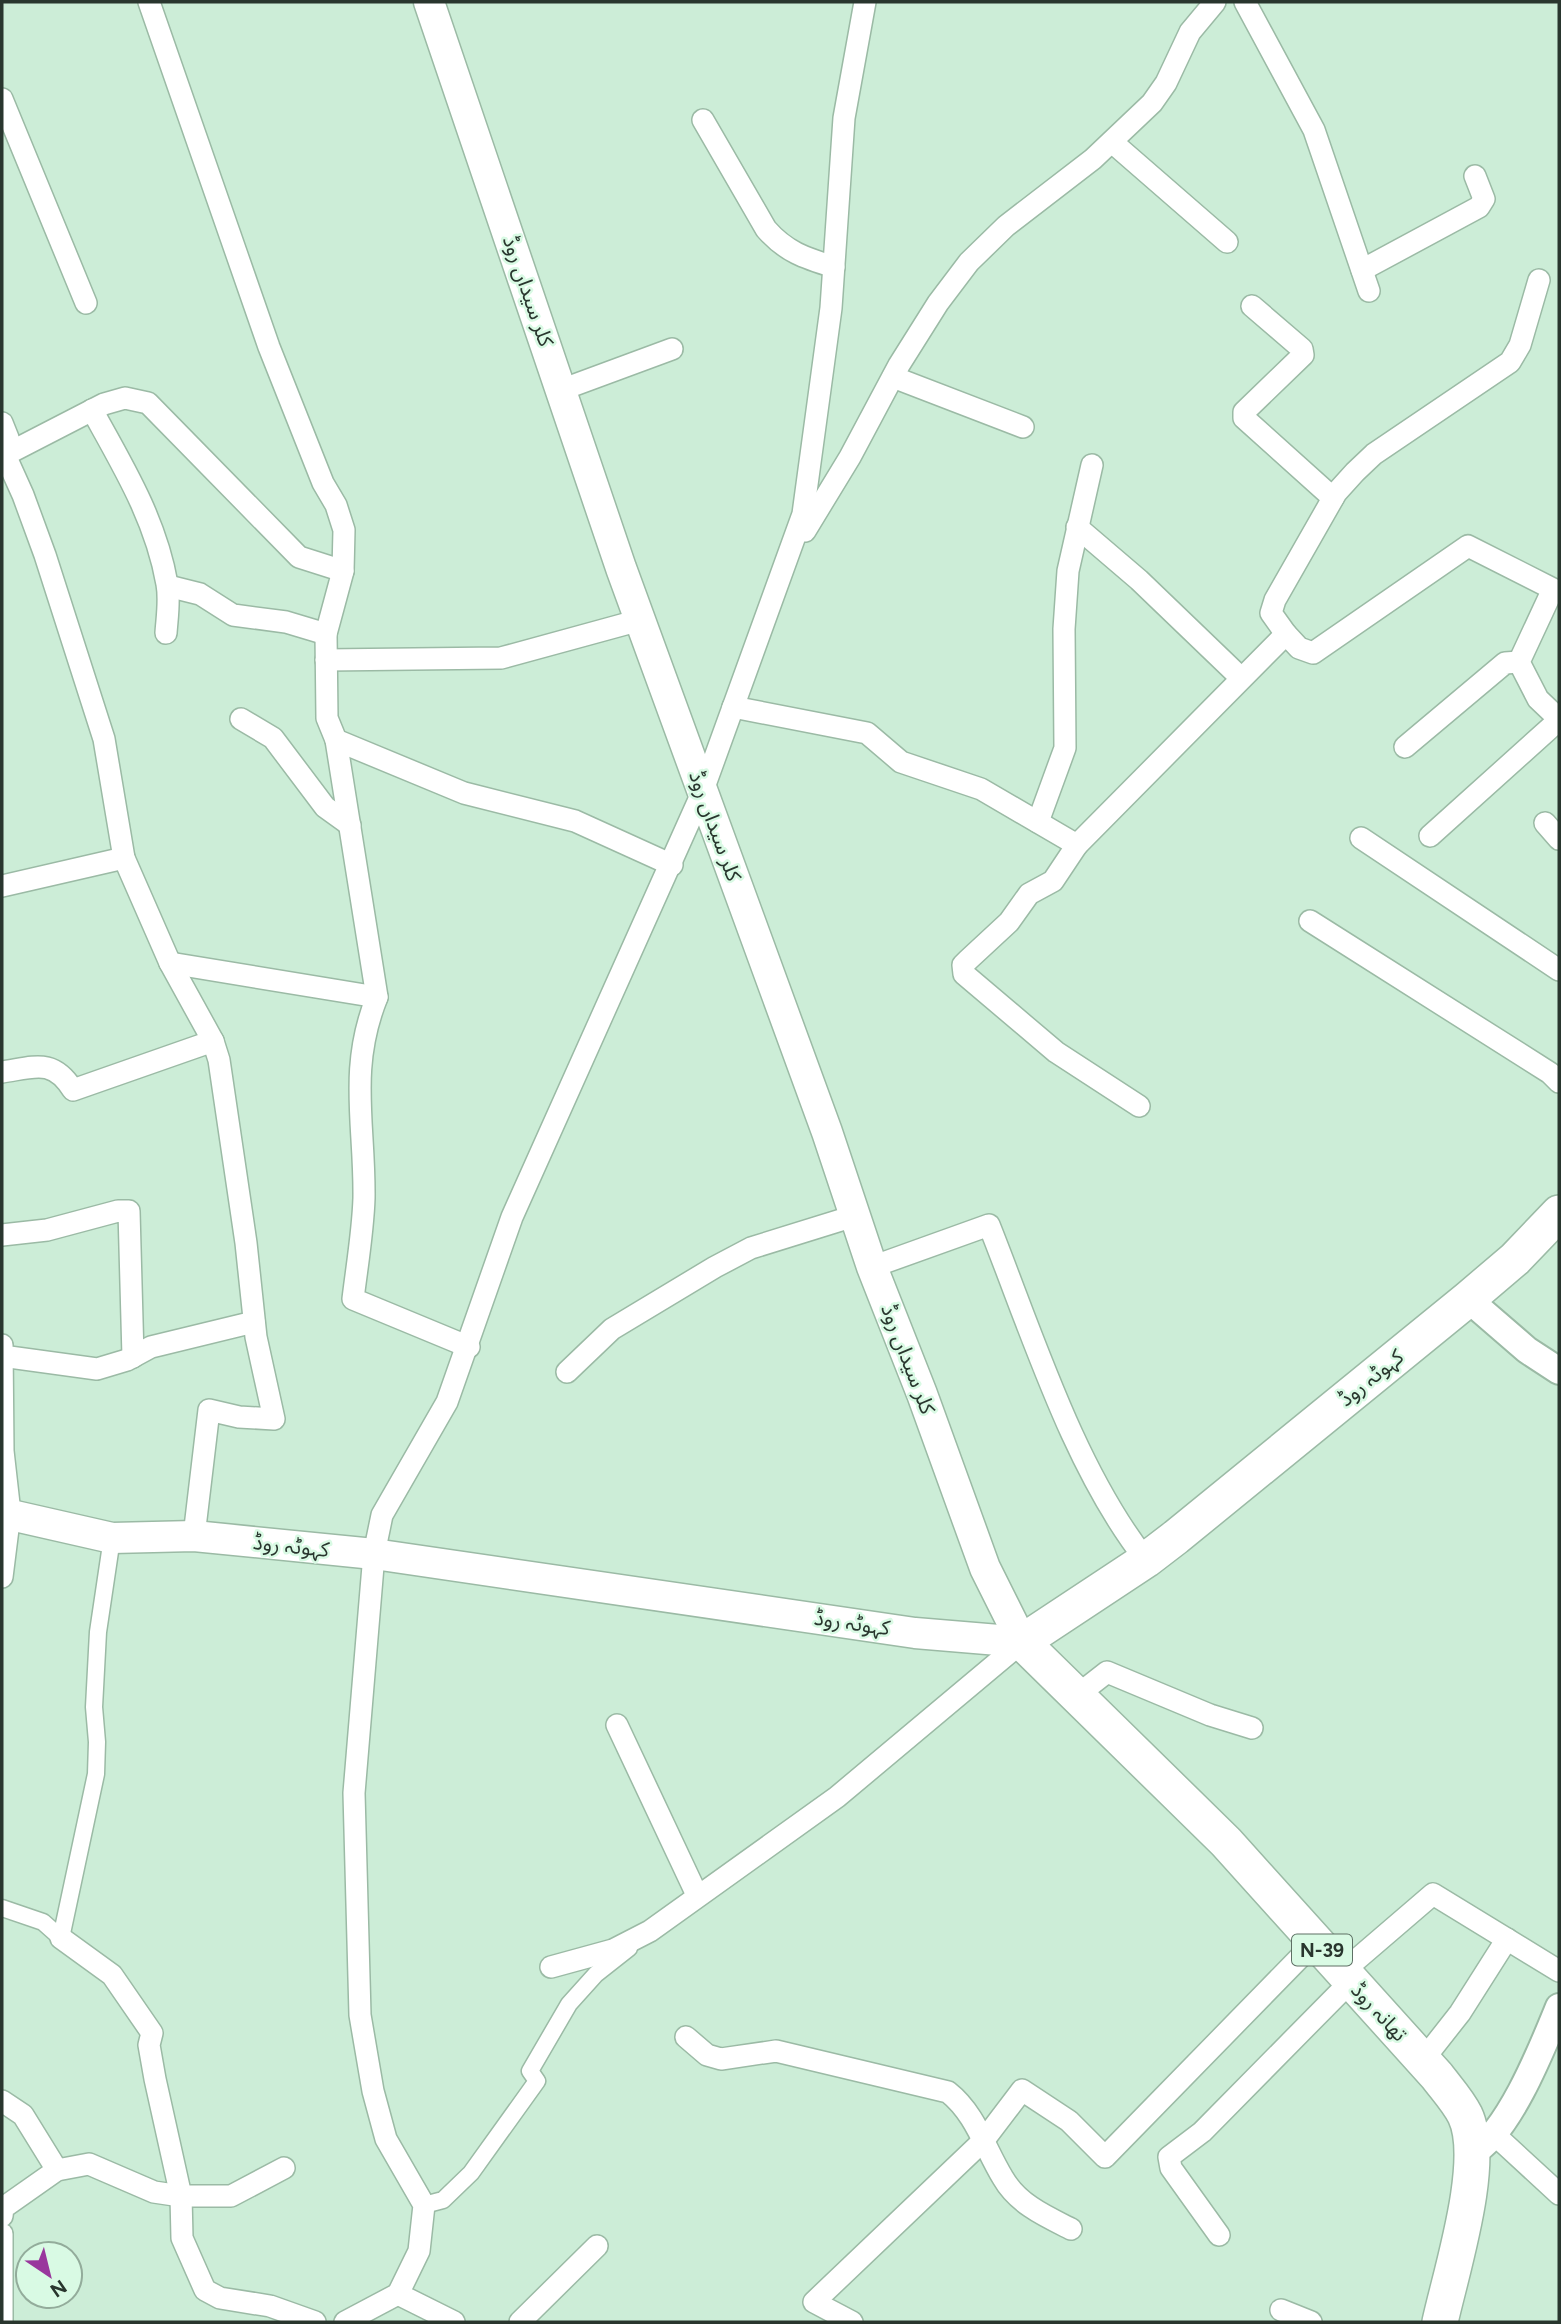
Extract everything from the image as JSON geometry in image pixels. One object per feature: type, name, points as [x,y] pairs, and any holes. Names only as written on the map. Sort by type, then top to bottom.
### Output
[{"type":"highway","name":"کہوٹہ روڈ","points":[[1022,1642],[1146,1560],[1468,1299],[1515,1259],[1559,1213]]},
{"type":"highway","name":"تھانہ روڈ","points":[[1022,1642],[1075,1697],[1226,1842],[1423,2060],[1483,2144],[1467,2198],[1440,2322]]},
{"type":"main road","name":"کلر سیداں روڈ","points":[[429,2],[640,620],[827,1132],[872,1267],[922,1394],[985,1568],[1022,1642]]},
{"type":"main road","name":"کہوٹہ روڈ","points":[[6,1513],[112,1538],[194,1536],[374,1554],[915,1633],[1022,1642]]},
{"type":"street","points":[[149,2],[269,347],[344,530],[343,571],[326,634],[327,718],[336,740],[377,997],[364,1029],[358,1072],[364,1199],[353,1299],[468,1347]]},
{"type":"street","points":[[345,2322],[398,2294],[419,2251],[424,2205],[386,2139],[373,2091],[360,2015],[355,1793],[374,1554],[382,1515],[442,1412],[468,1347],[488,1280],[512,1217],[702,793],[803,514],[834,267],[844,118],[865,2]]},
{"type":"street","points":[[787,559],[850,457],[893,377],[938,303],[969,262],[1006,226],[1052,194],[1112,142],[1152,103],[1166,83],[1190,32],[1215,2]]},
{"type":"street","points":[[1245,2],[1314,130],[1369,291]]},
{"type":"street","points":[[2,99],[86,303]]},
{"type":"street","points":[[703,120],[766,229],[779,244],[793,255],[834,267]]},
{"type":"street","points":[[1112,142],[1227,242]]},
{"type":"street","points":[[1362,270],[1479,208],[1484,200],[1475,176]]},
{"type":"street","points":[[1518,662],[1556,588],[1468,546],[1313,653],[1299,648],[1271,613],[1275,600],[1333,498],[1374,454],[1510,362],[1520,345],[1539,280]]},
{"type":"street","points":[[1252,306],[1302,349],[1303,355],[1244,412],[1244,418],[1333,498]]},
{"type":"street","points":[[561,390],[672,349]]},
{"type":"street","points":[[893,377],[1023,427]]},
{"type":"street","points":[[5,455],[92,410],[125,398],[148,404],[299,557],[343,571]]},
{"type":"street","points":[[92,410],[142,500],[167,586],[166,633]]},
{"type":"street","points":[[2,423],[8,438],[5,455],[45,555],[104,739],[124,858],[170,963],[212,1041],[219,1060],[254,1322],[274,1419],[209,1410],[194,1536]]},
{"type":"street","points":[[1038,822],[1065,748],[1064,629],[1068,571],[1092,464]]},
{"type":"street","points":[[1077,527],[1139,580],[1241,678]]},
{"type":"street","points":[[167,586],[200,594],[233,615],[286,622],[326,634]]},
{"type":"street","points":[[326,660],[501,658],[640,620]]},
{"type":"street","points":[[1139,1106],[1056,1052],[964,974],[963,965],[1009,922],[1029,894],[1053,881],[1077,845],[1286,634]]},
{"type":"street","points":[[1430,836],[1559,720],[1538,699],[1518,662]]},
{"type":"street","points":[[1405,747],[1505,663],[1518,662]]},
{"type":"street","points":[[733,707],[867,733],[901,762],[981,789],[1077,845]]},
{"type":"street","points":[[240,719],[273,738],[325,807],[350,825]]},
{"type":"street","points":[[336,740],[464,793],[575,821],[672,865]]},
{"type":"street","points":[[1361,838],[1559,970]]},
{"type":"street","points":[[2,886],[124,858]]},
{"type":"street","points":[[1310,921],[1550,1073],[1559,1082]]},
{"type":"street","points":[[170,963],[377,997]]},
{"type":"street","points":[[2,1072],[38,1067],[52,1068],[60,1072],[73,1090],[212,1041]]},
{"type":"street","points":[[2,1235],[47,1230],[118,1211],[129,1211],[132,1357]]},
{"type":"street","points":[[567,1372],[612,1329],[715,1267],[751,1248],[855,1216]]},
{"type":"street","points":[[872,1267],[989,1226],[1050,1384],[1096,1479],[1131,1542],[1146,1560]]},
{"type":"street","points":[[1468,1299],[1527,1350],[1559,1371]]},
{"type":"street","points":[[2,1577],[6,1513],[3,1353],[97,1368],[132,1357],[151,1347],[254,1322]]},
{"type":"street","points":[[61,1938],[96,1774],[94,1707],[97,1643],[100,1601],[112,1538]]},
{"type":"street","points":[[424,2205],[443,2200],[471,2173],[537,2081],[530,2071],[569,2004],[596,1974],[697,1895],[837,1797],[1022,1642]]},
{"type":"street","points":[[1075,1697],[1107,1672],[1210,1715],[1252,1728]]},
{"type":"street","points":[[617,1725],[697,1895]]},
{"type":"street","points":[[1219,2235],[1171,2168],[1169,2157],[1202,2132],[1346,1977],[1433,1894],[1559,1971]]},
{"type":"street","points":[[2,1908],[43,1922],[113,1975],[152,2033],[149,2045],[155,2079],[181,2196],[182,2238],[209,2295],[270,2306],[315,2322]]},
{"type":"street","points":[[551,1967],[613,1950],[650,1931]]},
{"type":"street","points":[[1423,2060],[1460,2013],[1507,1939]]},
{"type":"street","points":[[852,2322],[814,2302],[984,2140],[1021,2090],[1069,2121],[1105,2157],[1315,1942]]},
{"type":"street","points":[[1557,2018],[1483,2144],[1559,2194]]},
{"type":"street","points":[[686,2037],[707,2055],[721,2059],[776,2051],[948,2092],[961,2102],[1003,2179],[1018,2197],[1031,2208],[1071,2229]]},
{"type":"street","points":[[2,2101],[23,2115],[57,2170]]},
{"type":"street","points":[[2,2216],[3,2208],[57,2170],[89,2164],[153,2192],[181,2196],[231,2196],[284,2168]]},
{"type":"street","points":[[2,2234],[2,2322]]},
{"type":"street","points":[[520,2322],[597,2246]]},
{"type":"street","points":[[398,2294],[454,2322]]},
{"type":"street","points":[[1282,2310],[1311,2322]]}]
